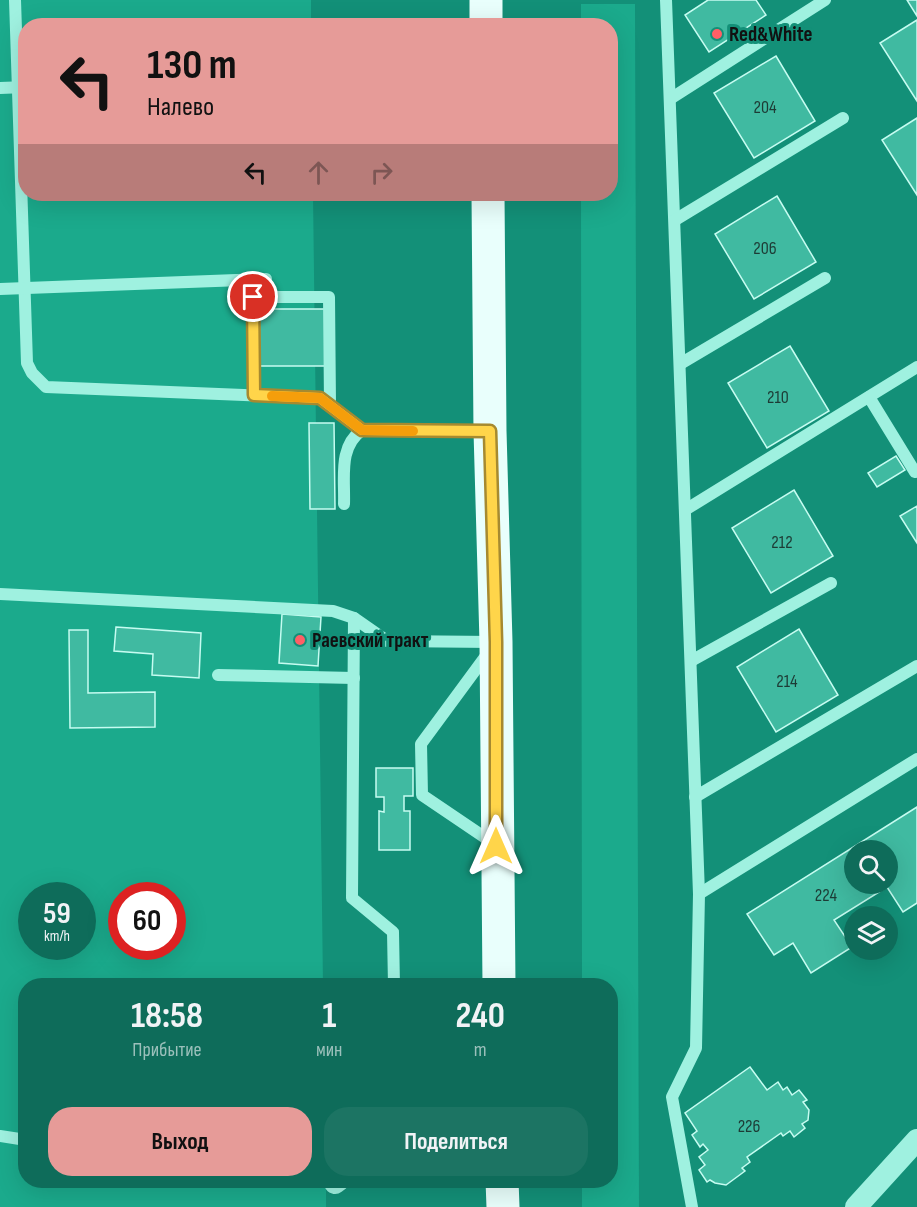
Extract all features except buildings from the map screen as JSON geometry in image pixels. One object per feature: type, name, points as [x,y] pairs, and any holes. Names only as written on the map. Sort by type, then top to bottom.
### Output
[{"type":"main road","points":[[486,0],[486,18]]},
{"type":"main road","points":[[488,201],[490,431],[496,642],[499,978]]},
{"type":"main road","points":[[502,1188],[503,1207]]},
{"type":"street","points":[[856,1207],[917,1140]]},
{"type":"lane","points":[[15,0],[18,38]]},
{"type":"lane","points":[[666,0],[699,894],[696,1048],[672,1097],[692,1207]]},
{"type":"lane","points":[[670,99],[825,0]]},
{"type":"lane","points":[[0,88],[18,88]]},
{"type":"lane","points":[[675,220],[843,118]]},
{"type":"lane","points":[[23,201],[27,363],[32,373],[46,387],[320,398],[362,430]]},
{"type":"lane","points":[[680,364],[825,278]]},
{"type":"lane","points":[[0,289],[266,279]]},
{"type":"lane","points":[[254,395],[253,297],[329,297],[330,405]]},
{"type":"lane","points":[[685,510],[917,367]]},
{"type":"lane","points":[[869,397],[915,472],[917,470]]},
{"type":"lane","points":[[345,504],[346,449],[354,436],[362,430],[490,431]]},
{"type":"lane","points":[[691,661],[831,584]]},
{"type":"lane","points":[[0,594],[333,611],[354,618],[387,642],[496,642]]},
{"type":"lane","points":[[354,618],[352,898],[393,932],[394,978]]},
{"type":"lane","points":[[496,642],[421,744],[422,795],[496,846]]},
{"type":"lane","points":[[695,797],[917,666]]},
{"type":"lane","points":[[218,675],[354,678]]},
{"type":"lane","points":[[699,894],[917,759]]},
{"type":"lane","points":[[0,1136],[18,1139]]},
{"type":"green space","points":[[0,0],[311,0],[311,18],[18,18],[18,201],[313,201],[323,978],[18,978],[18,1188],[326,1188],[326,1207],[0,1207]]},
{"type":"green space","points":[[581,4],[635,4],[639,1207],[582,1207],[582,1188],[618,1188],[618,978],[582,978],[581,201],[618,201],[618,18],[581,18]]},
{"type":"slow traffic","points":[[272,396],[320,398],[362,430],[413,431]]},
{"type":"place","name":"Red&White","points":[[717,34]]},
{"type":"place","name":"Раевский тракт","points":[[300,640]]},
{"type":"route","points":[[253,297],[254,395],[320,398],[362,430],[490,431],[496,642],[496,846]]}]
